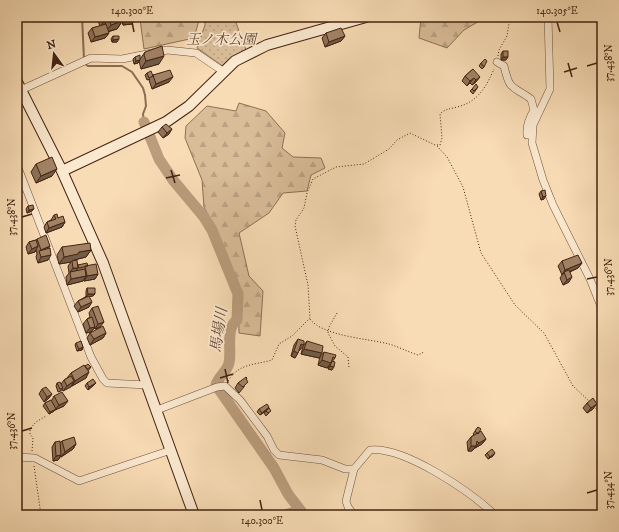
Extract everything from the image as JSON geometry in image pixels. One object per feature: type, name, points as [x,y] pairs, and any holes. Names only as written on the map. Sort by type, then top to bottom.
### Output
[{"type":"street","points":[[62,171],[166,122],[190,106],[236,61],[267,45],[366,17]]},
{"type":"street","points":[[548,17],[550,89],[537,114],[532,135],[534,153],[551,199],[590,279],[602,309]]},
{"type":"street","points":[[194,515],[172,450],[103,263],[62,171],[20,90],[91,58],[122,59],[166,50],[196,53],[224,72]]},
{"type":"street","points":[[497,62],[504,66],[507,82],[512,88],[531,99],[534,110],[528,120],[527,135],[532,135]]},
{"type":"street","points":[[17,165],[89,350],[102,379],[107,383],[147,385]]},
{"type":"street","points":[[157,410],[218,387],[225,386],[240,400],[279,455],[322,460],[345,469],[354,469]]},
{"type":"street","points":[[17,457],[35,458],[79,481],[172,450]]},
{"type":"street","points":[[354,515],[348,507],[346,501],[354,469],[370,450],[397,453],[423,466],[476,498],[495,515]]},
{"type":"path","points":[[437,146],[441,143],[442,138],[440,114],[448,108],[466,105],[478,96],[488,83],[497,62],[499,50],[507,36],[510,17]]},
{"type":"path","points":[[424,352],[418,355],[388,344],[354,339],[316,325],[310,318],[308,285],[295,226],[296,220],[304,208],[307,193],[312,182],[319,176],[336,167],[364,164],[389,149],[397,140],[410,133],[437,146],[447,157],[463,186],[481,253],[515,305],[544,333],[573,386],[602,416]]},
{"type":"path","points":[[337,313],[328,330],[332,343],[348,357],[350,367]]},
{"type":"path","points":[[225,386],[232,375],[245,365],[272,360],[279,344],[292,336],[310,318]]},
{"type":"green space","points":[[137,17],[199,17],[199,20],[194,38],[144,49],[140,19]]},
{"type":"green space","name":"玉ノ木公園","points":[[205,17],[234,17],[246,50],[224,67],[197,48],[205,25]]},
{"type":"green space","points":[[421,17],[486,17],[464,30],[447,48],[419,38]]},
{"type":"green space","points":[[239,103],[266,111],[285,133],[282,148],[293,157],[321,158],[325,168],[311,175],[307,191],[283,193],[269,213],[239,233],[249,276],[263,291],[260,336],[239,333],[238,288],[221,241],[204,207],[202,180],[185,138],[186,126],[207,106],[236,111]]},
{"type":"building","points":[[105,17],[121,17],[122,21],[111,25],[109,19],[105,20]]},
{"type":"building","points":[[126,17],[136,17],[136,18],[126,20]]},
{"type":"building","points":[[106,24],[109,33],[95,37],[92,28]]},
{"type":"building","points":[[341,28],[345,36],[329,42],[326,33]]},
{"type":"building","points":[[113,36],[119,36],[119,39],[113,40]]},
{"type":"building","points":[[162,46],[164,56],[146,61],[144,55],[145,52]]},
{"type":"building","points":[[503,51],[508,51],[508,57],[503,57]]},
{"type":"building","points":[[140,55],[140,60],[136,61],[135,57]]},
{"type":"building","points":[[485,59],[487,61],[484,67],[481,63]]},
{"type":"building","points":[[473,69],[480,77],[476,80],[474,78],[470,81],[465,76]]},
{"type":"building","points":[[170,70],[173,77],[156,84],[153,75]]},
{"type":"building","points":[[151,71],[153,76],[149,78],[147,73]]},
{"type":"building","points":[[476,84],[478,87],[474,91],[472,89]]},
{"type":"building","points":[[166,124],[172,129],[167,133],[162,127]]},
{"type":"building","points":[[52,157],[57,169],[41,176],[36,164]]},
{"type":"building","points":[[545,190],[546,196],[543,197],[541,191]]},
{"type":"building","points":[[33,205],[34,209],[29,210],[28,206]]},
{"type":"building","points":[[57,214],[58,218],[63,216],[65,222],[49,228],[47,222],[56,219],[54,215]]},
{"type":"building","points":[[46,235],[50,246],[41,250],[37,239]]},
{"type":"building","points":[[36,240],[38,246],[32,249],[29,242]]},
{"type":"building","points":[[90,243],[91,250],[64,257],[62,247]]},
{"type":"building","points":[[50,248],[51,255],[41,257],[39,251]]},
{"type":"building","points":[[578,255],[582,263],[565,270],[562,261]]},
{"type":"building","points":[[77,260],[78,268],[73,268],[72,261]]},
{"type":"building","points":[[87,263],[88,266],[79,268],[78,265]]},
{"type":"building","points":[[96,264],[98,274],[87,276],[85,266]]},
{"type":"building","points":[[85,269],[86,276],[71,279],[70,272]]},
{"type":"building","points":[[569,270],[572,277],[567,280],[564,272]]},
{"type":"building","points":[[87,288],[95,288],[95,294],[88,294]]},
{"type":"building","points":[[89,296],[92,302],[81,307],[78,301]]},
{"type":"building","points":[[98,306],[104,322],[98,324],[92,308]]},
{"type":"building","points":[[92,317],[95,327],[90,328],[87,319]]},
{"type":"building","points":[[103,326],[106,333],[94,339],[90,333]]},
{"type":"building","points":[[298,339],[304,341],[304,345],[301,344],[298,353],[294,351]]},
{"type":"building","points":[[81,341],[83,347],[79,349],[76,343]]},
{"type":"building","points":[[307,341],[323,346],[322,353],[304,349]]},
{"type":"building","points":[[324,352],[336,355],[335,358],[333,357],[331,363],[322,360]]},
{"type":"building","points":[[332,361],[335,362],[334,367],[330,366]]},
{"type":"building","points":[[88,364],[91,367],[87,369],[85,366]]},
{"type":"building","points":[[84,365],[89,372],[75,381],[71,373]]},
{"type":"building","points":[[71,376],[74,381],[67,386],[64,380]]},
{"type":"building","points":[[246,377],[248,382],[243,387],[238,383]]},
{"type":"building","points":[[93,379],[96,383],[89,387],[87,383]]},
{"type":"building","points":[[60,382],[63,388],[60,389],[57,383]]},
{"type":"building","points":[[46,387],[52,394],[47,397],[42,389]]},
{"type":"building","points":[[62,392],[68,401],[59,405],[54,396]]},
{"type":"building","points":[[593,398],[597,404],[591,408],[587,403]]},
{"type":"building","points":[[51,400],[56,409],[50,412],[45,403]]},
{"type":"building","points":[[267,404],[269,407],[262,413],[259,409]]},
{"type":"building","points":[[269,408],[271,411],[268,413],[266,411]]},
{"type":"building","points":[[478,427],[481,429],[478,434],[475,431]]},
{"type":"building","points":[[481,431],[486,439],[479,443],[477,441],[476,446],[471,446],[471,437]]},
{"type":"building","points":[[74,437],[76,444],[65,452],[62,441]]},
{"type":"building","points":[[60,441],[61,455],[56,456],[55,442]]},
{"type":"building","points":[[492,449],[495,453],[490,457],[487,453]]},
{"type":"building","points":[[602,511],[602,515],[590,515],[590,512]]},
{"type":"waterway","points":[[82,17],[84,59]]},
{"type":"waterway","points":[[85,64],[88,66],[122,66],[132,72],[143,88],[145,95],[146,106],[143,114],[144,122]]},
{"type":"waterway","name":"馬場川","points":[[144,122],[159,159],[173,180],[204,217],[212,230],[238,294],[237,320],[233,324],[230,334],[229,363],[216,385],[274,468],[288,494],[304,515]]},
{"type":"waterway","points":[[286,515],[300,510]]}]
